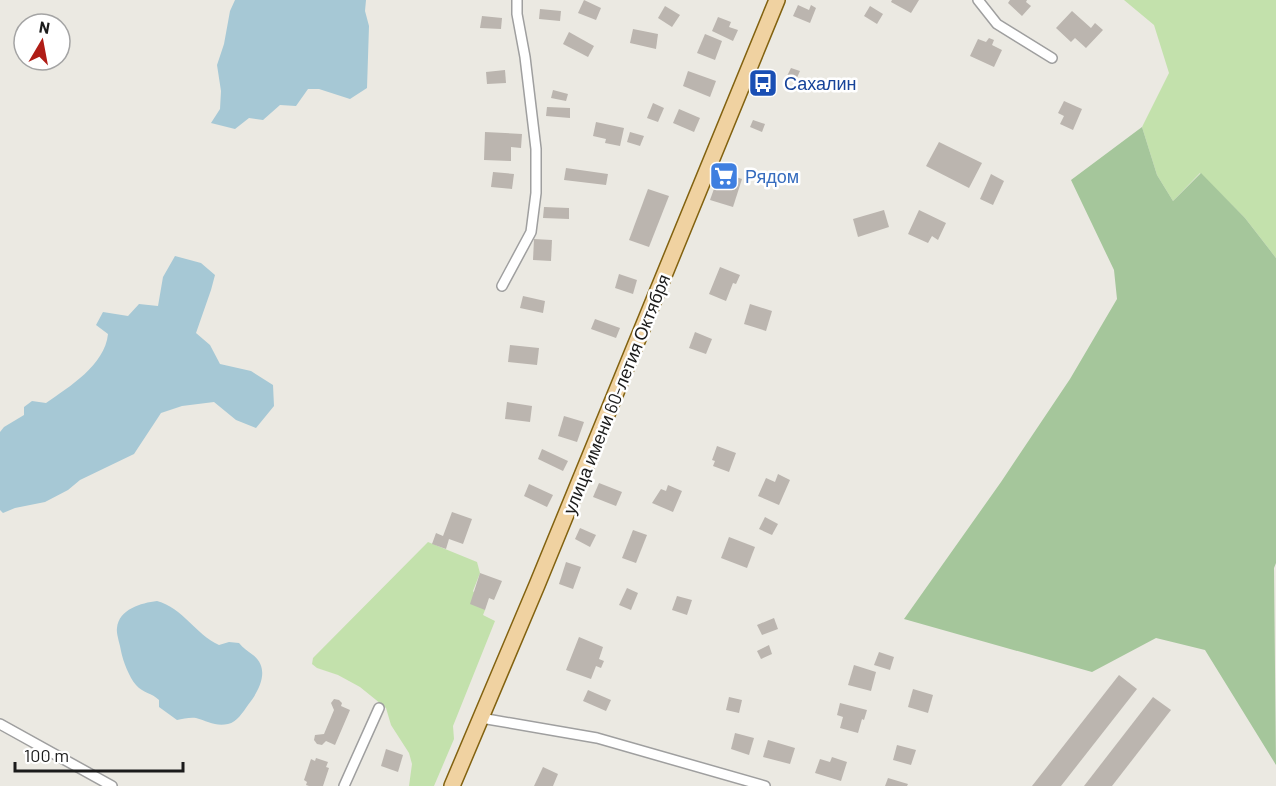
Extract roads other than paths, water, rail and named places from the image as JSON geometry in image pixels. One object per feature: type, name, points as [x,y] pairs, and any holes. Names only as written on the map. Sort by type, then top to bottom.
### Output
[{"type":"main road","name":"улица имени 60-летия Октября","points":[[452,786],[777,0]]},
{"type":"street","points":[[502,286],[531,232],[536,193],[536,149],[517,0]]},
{"type":"street","points":[[978,0],[997,24],[1052,58]]},
{"type":"street","points":[[344,786],[378,708]]},
{"type":"street","points":[[481,718],[606,741],[765,786]]},
{"type":"street","points":[[0,724],[112,786]]},
{"type":"water","points":[[235,0],[366,0],[365,11],[369,26],[367,88],[350,99],[319,89],[308,89],[296,106],[280,105],[263,120],[249,118],[235,129],[211,123],[220,109],[221,91],[217,65],[224,44],[230,11]]},
{"type":"water","points":[[175,256],[201,263],[215,275],[196,333],[210,345],[220,364],[251,371],[273,385],[274,406],[256,428],[236,420],[214,402],[182,406],[161,413],[134,454],[80,480],[68,490],[45,502],[3,513],[0,510],[0,432],[24,415],[24,407],[32,401],[46,403],[75,382],[93,365],[100,356],[108,334],[96,325],[103,312],[128,316],[139,304],[158,306],[163,277]]},
{"type":"water","points":[[157,601],[174,609],[219,645],[229,642],[239,643],[258,661],[262,673],[259,687],[244,711],[234,721],[219,725],[196,718],[177,720],[159,707],[159,700],[133,682],[122,655],[117,633],[119,621],[132,608]]},
{"type":"place","name":"Сахалин","points":[[763,83]]},
{"type":"place","name":"Рядом","points":[[724,176]]}]
